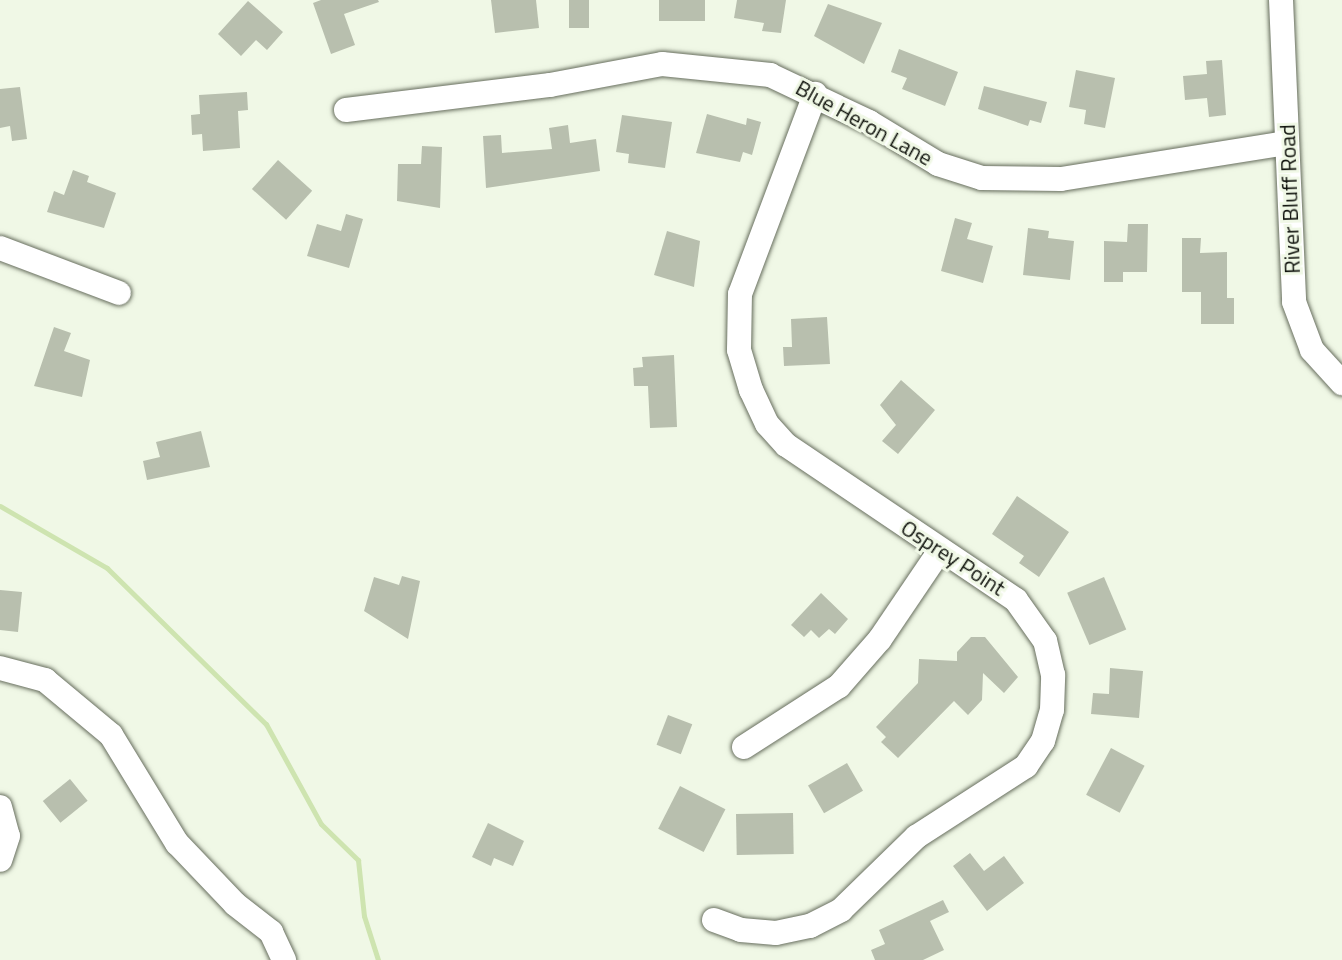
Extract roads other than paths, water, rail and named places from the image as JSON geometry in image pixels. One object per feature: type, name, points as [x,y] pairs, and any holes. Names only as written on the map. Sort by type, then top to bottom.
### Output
[{"type":"street","name":"River Bluff Road","points":[[1281,0],[1298,319],[1312,350],[1342,383]]},
{"type":"street","name":"Blue Heron Lane","points":[[346,110],[550,85],[662,64],[747,70],[815,94],[938,164],[1013,181],[1061,179],[1287,143]]},
{"type":"street","name":"Osprey Point","points":[[714,920],[762,934],[794,931],[826,919],[916,837],[1015,776],[1035,754],[1048,726],[1054,693],[1045,641],[1009,595],[939,552],[786,445],[767,424],[742,365],[740,294],[815,94]]},
{"type":"street","points":[[0,248],[119,293]]},
{"type":"street","points":[[744,747],[839,686],[880,639],[939,552]]},
{"type":"street","points":[[0,668],[45,680],[111,735],[177,843],[235,904],[271,932],[284,960]]},
{"type":"street","points":[[0,807],[8,836],[0,860]]},
{"type":"waterway","points":[[0,506],[107,568],[266,724],[321,824],[358,860],[364,916],[378,960]]}]
